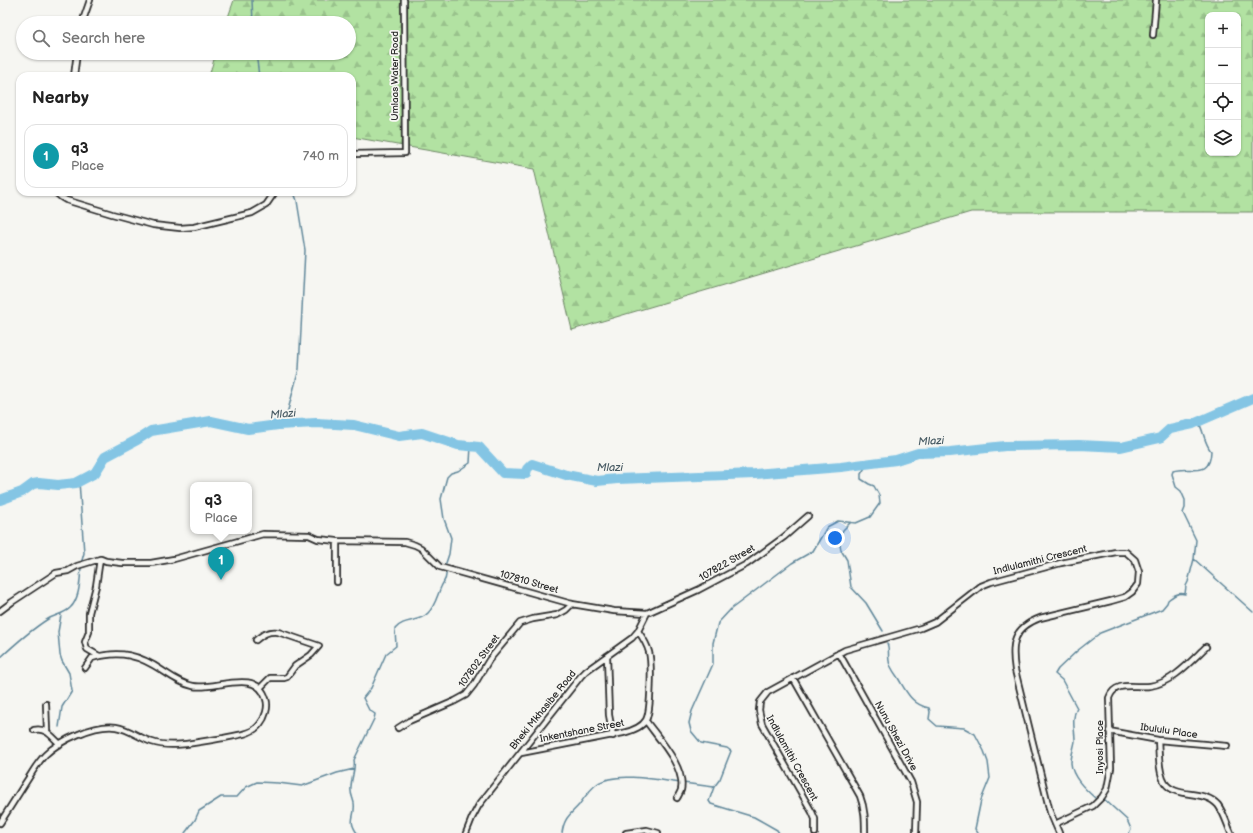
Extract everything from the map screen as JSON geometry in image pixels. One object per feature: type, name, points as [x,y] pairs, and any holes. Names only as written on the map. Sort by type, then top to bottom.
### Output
[{"type":"street","points":[[84,16],[90,0]]},
{"type":"street","name":"Umlaas Water Road","points":[[356,154],[405,153],[404,0]]},
{"type":"street","points":[[1153,35],[1156,0]]},
{"type":"street","points":[[75,72],[76,60]]},
{"type":"street","points":[[59,196],[66,200],[153,225],[180,228],[194,227],[252,213],[266,205],[272,196]]},
{"type":"street","name":"107822 Street","points":[[647,613],[698,590],[746,564],[768,550],[794,530],[808,516]]},
{"type":"street","points":[[0,611],[56,573],[68,571],[76,566],[100,559],[122,563],[151,563],[174,559],[263,534],[308,535],[337,541],[337,582]]},
{"type":"street","name":"107810 Street","points":[[337,541],[405,542],[416,545],[426,551],[440,566],[572,604],[602,609],[647,613]]},
{"type":"street","name":"Indlulamithi Crescent","points":[[815,833],[815,819],[812,812],[759,717],[760,702],[768,692],[839,653],[870,642],[921,628],[935,622],[974,590],[991,582],[1061,563],[1116,552],[1126,552],[1130,554],[1137,563],[1139,572],[1137,584],[1132,592],[1125,597],[1031,621],[1018,632],[1014,643],[1013,654],[1015,670],[1044,791],[1050,812],[1060,833]]},
{"type":"street","points":[[99,656],[87,648],[85,642],[100,559]]},
{"type":"street","name":"107802 Street","points":[[398,728],[408,720],[466,695],[489,660],[520,623],[533,618],[556,616],[572,604]]},
{"type":"street","name":"Bheki Mkhasibe Road","points":[[466,833],[479,805],[581,676],[632,638],[647,613]]},
{"type":"street","points":[[638,630],[647,644],[651,660],[649,710],[646,721],[668,751],[678,770],[681,780],[681,791],[677,798]]},
{"type":"street","points":[[256,640],[264,633],[270,631],[278,632],[319,646],[311,655],[295,666],[287,677],[270,678],[260,688]]},
{"type":"street","name":"Inyosi Place","points":[[1055,824],[1093,806],[1102,797],[1107,789],[1110,768],[1108,698],[1112,690],[1120,686],[1150,686],[1171,678],[1206,647]]},
{"type":"street","name":"Nunu Shezi Drive","points":[[839,653],[911,782],[917,802],[916,833]]},
{"type":"street","points":[[0,823],[45,755],[60,744],[84,732],[104,727],[120,728],[145,739],[166,745],[210,740],[244,734],[256,729],[264,718],[266,711],[267,701],[263,692],[260,688],[250,683],[245,682],[195,687],[182,683],[153,664],[138,657],[124,654],[92,658],[85,668]]},
{"type":"street","points":[[607,656],[609,715],[613,736]]},
{"type":"street","points":[[793,678],[860,796],[866,817],[865,833]]},
{"type":"street","points":[[46,704],[47,731]]},
{"type":"street","name":"Inkentshane Street","points":[[520,753],[613,736],[635,729],[646,721]]},
{"type":"street","points":[[34,730],[39,729],[47,731],[60,744]]},
{"type":"street","name":"Ibululu Place","points":[[1110,731],[1158,740],[1227,746]]},
{"type":"street","points":[[1158,740],[1161,772],[1164,782],[1173,789],[1212,799],[1220,808],[1231,833]]},
{"type":"street","points":[[626,833],[647,830],[658,833]]},
{"type":"green space","points":[[234,0],[1253,0],[1253,212],[971,212],[572,330],[534,169],[356,138],[356,72],[210,72],[214,60],[356,60],[356,16],[228,16]]},
{"type":"waterway","points":[[252,0],[253,16]]},
{"type":"waterway","points":[[257,60],[258,72]]},
{"type":"waterway","points":[[284,425],[299,369],[305,250],[295,196]]},
{"type":"waterway","name":"Mlazi","points":[[0,500],[22,492],[33,484],[39,483],[58,485],[76,483],[95,473],[105,457],[151,431],[211,421],[248,429],[278,425],[316,423],[354,425],[399,436],[422,433],[458,445],[479,447],[503,473],[526,474],[527,469],[532,464],[566,475],[597,481],[755,474],[841,467],[896,460],[918,453],[950,452],[1005,446],[1079,445],[1121,447],[1160,438],[1170,429],[1193,424],[1253,398]]},
{"type":"waterway","points":[[1095,798],[1076,778],[1072,768],[1071,760],[1075,741],[1074,720],[1077,708],[1062,680],[1055,674],[1058,669],[1077,651],[1100,633],[1162,609],[1168,600],[1174,596],[1178,594],[1185,594],[1194,559],[1196,540],[1183,513],[1185,508],[1185,500],[1181,491],[1176,487],[1172,474],[1173,471],[1198,470],[1207,466],[1210,460],[1211,451],[1198,421]]},
{"type":"waterway","points":[[445,566],[449,554],[451,538],[444,519],[441,499],[447,477],[451,473],[458,471],[470,463],[471,446]]},
{"type":"waterway","points":[[683,783],[714,787],[720,779],[731,751],[727,748],[701,743],[691,731],[689,723],[692,711],[713,664],[713,643],[718,623],[731,609],[792,563],[813,551],[827,527],[838,521],[856,523],[870,517],[880,503],[879,495],[874,486],[861,479],[861,474],[868,463]]},
{"type":"waterway","points":[[79,481],[84,553],[81,564]]},
{"type":"waterway","points":[[851,522],[843,530],[839,539],[841,550],[847,560],[851,587],[866,603],[883,631]]},
{"type":"waterway","points":[[1194,559],[1253,612]]},
{"type":"waterway","points":[[0,658],[23,637],[42,623],[70,608],[78,594],[81,567]]},
{"type":"waterway","points":[[357,833],[352,821],[354,803],[351,790],[354,760],[375,714],[369,710],[363,698],[371,688],[386,654],[396,646],[395,629],[403,623],[420,618],[428,613],[434,604],[445,579],[446,573]]},
{"type":"waterway","points":[[59,727],[62,707],[72,691],[69,673],[60,655],[58,632],[61,615]]},
{"type":"waterway","points":[[887,643],[890,665],[910,697],[918,704],[929,708],[929,719],[937,726],[964,728],[975,734],[984,751],[988,762],[990,778],[981,800],[975,829],[978,833]]},
{"type":"waterway","points":[[185,833],[195,820],[199,811],[221,797],[237,797],[246,787],[257,782],[302,786],[337,773],[354,769]]},
{"type":"waterway","points":[[562,833],[564,824],[587,794],[597,784],[605,780],[625,777],[680,783]]},
{"type":"waterway","points":[[714,787],[709,801],[711,804],[754,817],[777,830],[779,833]]},
{"type":"waterway","points":[[1104,799],[1127,820],[1131,829],[1129,833]]},
{"type":"place","name":"q3","points":[[221,580]]}]
